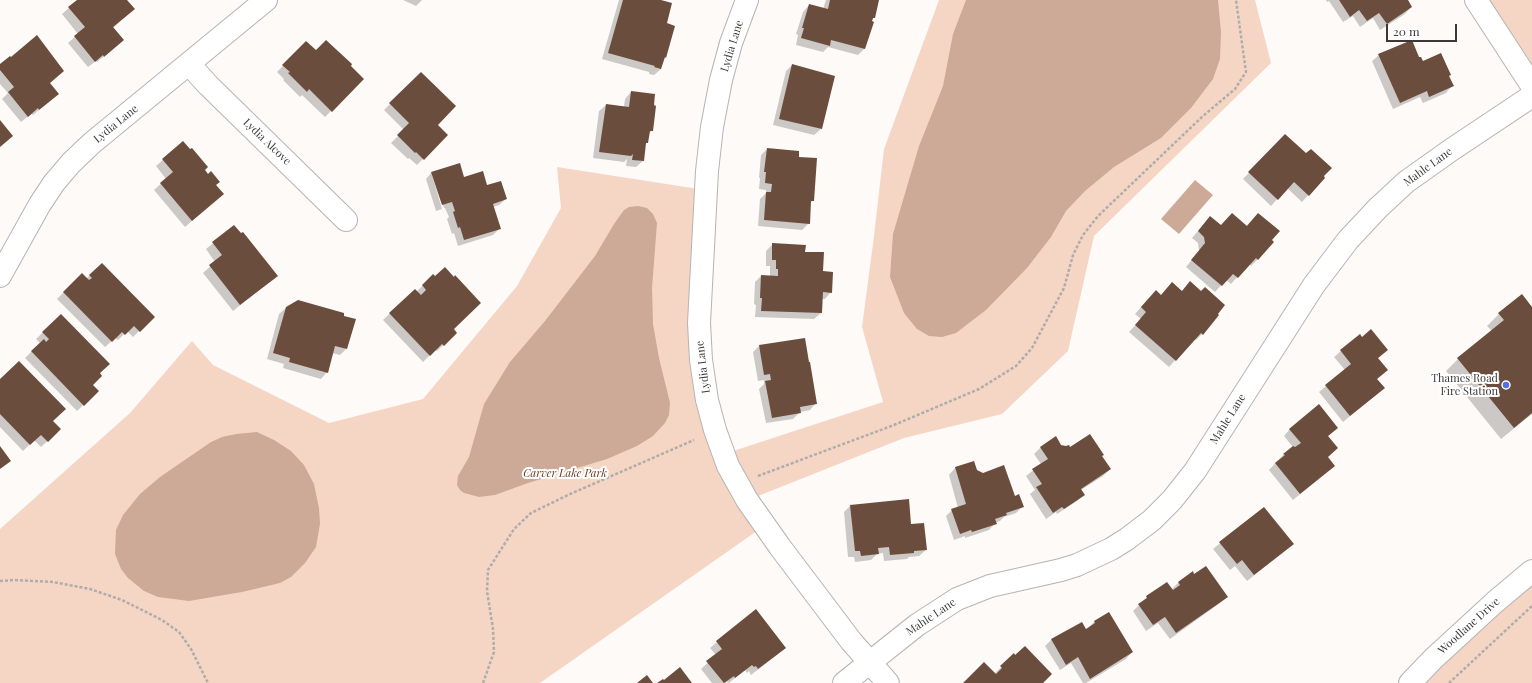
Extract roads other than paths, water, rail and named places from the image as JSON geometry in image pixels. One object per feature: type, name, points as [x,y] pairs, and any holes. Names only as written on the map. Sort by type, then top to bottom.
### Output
[{"type":"street","name":"Lydia Lane","points":[[0,276],[40,204],[63,172],[92,143],[266,0]]},
{"type":"street","name":"Lydia Lane","points":[[747,0],[731,43],[721,80],[712,127],[706,184],[699,323],[704,386],[715,430],[728,466],[737,484],[755,513],[850,641],[888,683]]},
{"type":"street","points":[[1476,0],[1532,86]]},
{"type":"street","name":"Lydia Alcove","points":[[189,64],[208,85],[346,220]]},
{"type":"street","name":"Mahle Lane","points":[[844,683],[917,625],[957,599],[990,586],[1077,565],[1111,549],[1152,520],[1172,500],[1195,471],[1314,285],[1348,240],[1378,208],[1411,179],[1451,150],[1532,96]]},
{"type":"street","name":"Woodlane Drive","points":[[1410,683],[1433,659],[1532,571]]},
{"type":"place","name":"Thames Road Fire Station","points":[[1506,385]]},
{"type":"park label","name":"Carver Lake Park","points":[[565,474]]}]
